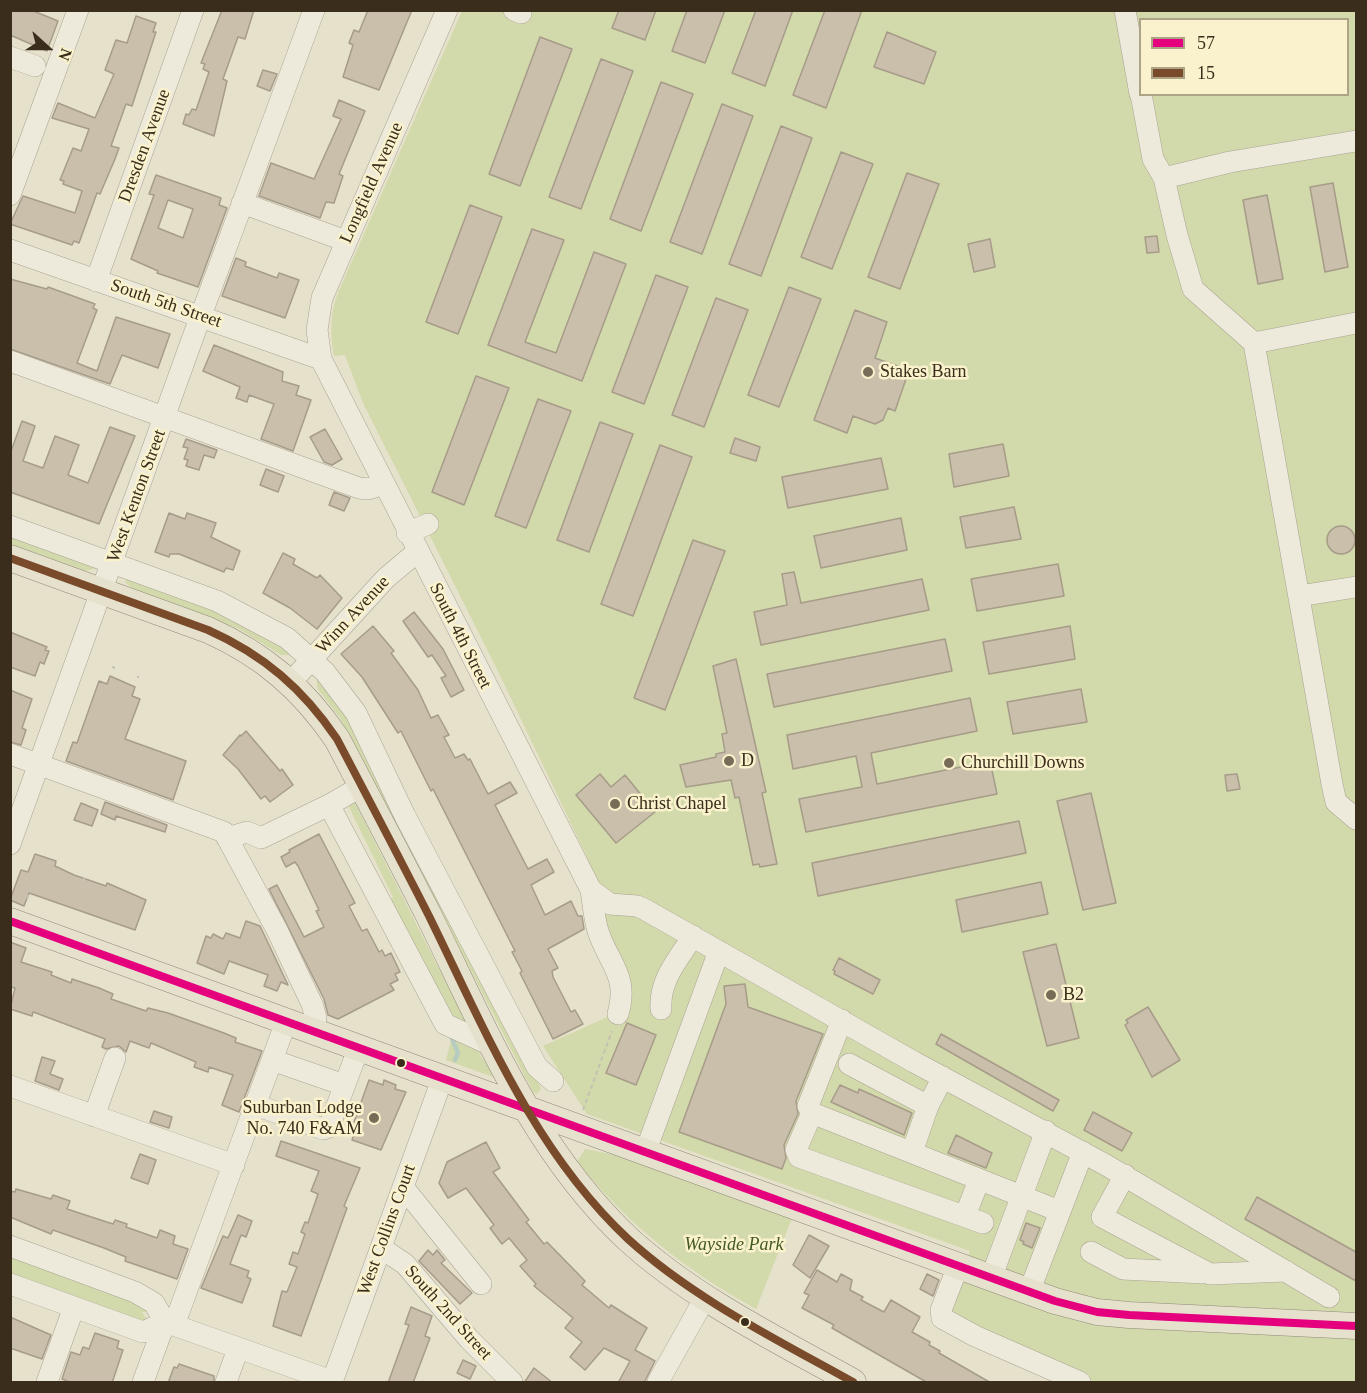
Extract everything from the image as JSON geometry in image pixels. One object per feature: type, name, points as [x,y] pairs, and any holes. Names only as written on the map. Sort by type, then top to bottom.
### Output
[{"type":"main road","points":[[10,558],[236,642],[265,660],[291,682],[321,716],[362,786],[527,1109],[554,1154],[595,1206],[645,1252],[705,1298],[854,1383]]},
{"type":"main road","points":[[10,921],[1029,1292],[1097,1312],[1356,1326]]},
{"type":"street","points":[[10,195],[78,10]]},
{"type":"street","name":"Dresden Avenue","points":[[96,280],[193,10]]},
{"type":"street","name":"West Kenton Street","points":[[10,844],[314,10]]},
{"type":"street","name":"Longfield Avenue","points":[[321,359],[317,330],[319,311],[346,241],[447,10]]},
{"type":"street","points":[[1125,10],[1139,88]]},
{"type":"street","points":[[10,57],[35,66]]},
{"type":"street","points":[[1140,96],[1153,159],[1164,178],[1177,235],[1193,289],[1254,343],[1332,784],[1336,802],[1356,819]]},
{"type":"street","points":[[1164,178],[1230,162],[1356,141]]},
{"type":"street","points":[[242,203],[346,241]]},
{"type":"street","name":"South 5th Street","points":[[10,250],[321,359]]},
{"type":"street","points":[[1254,343],[1356,323]]},
{"type":"street","name":"South 4th Street","points":[[321,359],[417,552],[591,890],[610,904],[637,906],[693,936]]},
{"type":"street","points":[[10,361],[358,488],[368,489],[383,484]]},
{"type":"street","points":[[408,533],[428,524]]},
{"type":"street","points":[[10,526],[218,601],[287,638],[312,659],[333,681],[356,713],[405,816],[537,1067],[553,1081]]},
{"type":"street","name":"Winn Avenue","points":[[291,682],[386,578],[417,552]]},
{"type":"street","points":[[1299,596],[1356,587]]},
{"type":"street","points":[[10,754],[220,831],[227,838],[277,930],[312,1004],[316,1018],[312,1031]]},
{"type":"street","points":[[227,838],[247,832],[261,838],[362,786]]},
{"type":"street","points":[[329,805],[445,1024],[493,1046]]},
{"type":"street","points":[[591,890],[598,931],[618,974],[624,995],[618,1014]]},
{"type":"street","points":[[661,1009],[660,992],[693,936],[866,1035],[1125,1175],[1329,1297]]},
{"type":"street","points":[[645,1154],[719,951]]},
{"type":"street","points":[[842,1020],[808,1106],[812,1113],[1059,1211]]},
{"type":"street","points":[[142,1383],[170,1324],[234,1166],[286,1022]]},
{"type":"street","points":[[849,1064],[866,1035]]},
{"type":"street","points":[[256,1105],[323,1129],[329,1126],[359,1047]]},
{"type":"street","points":[[829,1054],[928,1106]]},
{"type":"street","points":[[94,1116],[115,1058]]},
{"type":"street","points":[[272,1060],[344,1085]]},
{"type":"street","name":"West Collins Court","points":[[332,1382],[443,1077]]},
{"type":"street","points":[[912,1152],[928,1106],[943,1077]]},
{"type":"street","points":[[10,1086],[234,1166]]},
{"type":"street","points":[[812,1113],[796,1150],[799,1157],[974,1220],[979,1180]]},
{"type":"street","points":[[990,1278],[1046,1131]]},
{"type":"street","points":[[1029,1292],[1083,1152]]},
{"type":"street","points":[[1125,1175],[1102,1216],[1210,1274]]},
{"type":"street","points":[[403,1187],[481,1284]]},
{"type":"street","points":[[10,1246],[135,1292],[154,1303],[170,1324],[332,1382]]},
{"type":"street","name":"South 2nd Street","points":[[381,1248],[405,1264],[469,1340],[512,1382]]},
{"type":"street","points":[[1091,1252],[1122,1269],[1210,1274],[1286,1271]]},
{"type":"street","points":[[958,1266],[940,1310],[942,1318],[975,1336],[1080,1383]]},
{"type":"street","points":[[10,1284],[143,1332],[170,1324]]},
{"type":"street","points":[[658,1383],[705,1298]]},
{"type":"street","points":[[47,1383],[74,1307]]},
{"type":"street","points":[[226,1383],[238,1349]]},
{"type":"path","points":[[83,882],[85,877]]},
{"type":"path","points":[[27,899],[31,888]]},
{"type":"path","points":[[582,1114],[618,1014]]},
{"type":"green space","name":"Churchill Downs","points":[[462,11],[1356,11],[1356,1382],[1070,1382],[950,1311],[951,1300],[970,1251],[587,1114],[543,1046],[623,1010],[584,901],[588,859],[496,667],[363,403],[345,355],[334,356],[331,324],[333,309]]},
{"type":"green space","points":[[11,534],[98,568],[85,571],[11,544]]},
{"type":"green space","points":[[125,577],[242,620],[294,655],[281,655],[239,629],[133,589],[126,583]]},
{"type":"green space","points":[[317,678],[333,693],[364,748],[531,1066],[541,1089],[537,1094],[533,1092],[358,750],[339,717],[317,688]]},
{"type":"green space","points":[[347,803],[355,803],[470,1030],[452,1021],[390,900],[393,897]]},
{"type":"green space","points":[[453,1033],[477,1044],[482,1059],[486,1060],[493,1077],[446,1060]]},
{"type":"green space","name":"Wayside Park","points":[[585,1149],[616,1155],[792,1218],[756,1309],[682,1262],[638,1226],[577,1162]]},
{"type":"green space","points":[[10,1254],[144,1302],[151,1312],[142,1312],[147,1320],[143,1323],[11,1279]]},
{"type":"building","points":[[10,10],[31,10],[58,21],[47,51],[10,35]]},
{"type":"building","points":[[222,10],[254,10],[245,39],[238,37],[223,79],[227,81],[214,136],[183,124],[186,114],[189,115],[192,109],[196,110],[209,72],[203,69],[205,64],[201,63]]},
{"type":"building","points":[[368,10],[412,10],[379,90],[343,77],[353,45],[349,43],[354,30],[359,32]]},
{"type":"building","points":[[619,10],[656,10],[645,40],[612,28]]},
{"type":"building","points":[[687,10],[725,10],[705,63],[672,51]]},
{"type":"building","points":[[756,10],[793,10],[765,86],[732,73]]},
{"type":"building","points":[[825,10],[862,10],[826,108],[793,95]]},
{"type":"building","points":[[136,16],[156,23],[153,32],[156,32],[132,106],[126,104],[111,146],[119,148],[115,159],[100,194],[97,193],[79,243],[74,241],[72,245],[10,224],[23,196],[75,213],[82,191],[63,184],[64,181],[60,180],[73,148],[81,151],[89,129],[52,118],[58,103],[95,118],[114,74],[105,70],[116,40],[127,43]]},
{"type":"building","points":[[887,32],[936,52],[924,84],[874,67]]},
{"type":"building","points":[[540,37],[572,49],[520,186],[489,174]]},
{"type":"building","points":[[601,59],[633,71],[581,209],[549,197]]},
{"type":"building","points":[[263,70],[277,74],[270,91],[257,86]]},
{"type":"building","points":[[661,82],[693,94],[641,231],[610,219]]},
{"type":"building","points":[[339,100],[365,111],[339,174],[343,176],[334,203],[326,202],[320,218],[259,196],[271,163],[314,179],[341,119],[333,116]]},
{"type":"building","points":[[722,104],[753,116],[702,254],[670,242]]},
{"type":"building","points":[[781,126],[812,138],[761,276],[729,264]]},
{"type":"building","points":[[841,152],[873,164],[832,269],[801,257]]},
{"type":"building","points":[[907,173],[939,184],[900,289],[868,277]]},
{"type":"building","points":[[156,175],[221,198],[219,205],[227,208],[198,287],[157,273],[158,271],[131,259],[154,195],[149,194]],"holes":[[[168,200],[193,209],[183,238],[158,228]]]},
{"type":"building","points":[[1333,183],[1348,267],[1325,272],[1310,187]]},
{"type":"building","points":[[1267,195],[1283,279],[1258,284],[1243,200]]},
{"type":"building","points":[[470,205],[502,217],[458,334],[426,322]]},
{"type":"building","points":[[532,229],[564,240],[525,342],[556,353],[594,252],[626,264],[582,381],[488,345]]},
{"type":"building","points":[[1157,236],[1159,252],[1147,253],[1145,237]]},
{"type":"building","points":[[990,239],[995,267],[974,272],[968,244]]},
{"type":"building","points":[[236,258],[246,262],[245,266],[277,278],[279,273],[299,280],[285,318],[222,296]]},
{"type":"building","points":[[656,275],[688,287],[644,404],[612,392]]},
{"type":"building","points":[[10,279],[47,289],[48,287],[95,304],[93,308],[97,310],[77,363],[97,371],[116,317],[170,334],[158,368],[122,355],[110,384],[10,349]]},
{"type":"building","points":[[789,287],[821,299],[779,407],[748,395]]},
{"type":"building","points":[[716,298],[748,310],[704,427],[672,415]]},
{"type":"building","name":"Stakes Barn","points":[[855,310],[887,322],[875,358],[906,369],[904,375],[907,376],[895,411],[888,408],[883,420],[875,424],[853,416],[847,433],[814,420]]},
{"type":"building","points":[[214,345],[283,372],[282,381],[299,386],[296,395],[311,400],[293,451],[261,439],[274,404],[249,395],[247,402],[236,398],[240,387],[203,371]]},
{"type":"building","points":[[476,376],[509,388],[464,505],[432,492]]},
{"type":"building","points":[[538,399],[571,411],[526,528],[495,516]]},
{"type":"building","points":[[22,421],[35,426],[23,461],[43,468],[55,436],[79,445],[68,475],[88,483],[110,427],[135,436],[99,524],[10,492],[10,454]]},
{"type":"building","points":[[600,422],[633,434],[589,552],[557,540]]},
{"type":"building","points":[[325,429],[342,459],[332,465],[324,462],[310,437]]},
{"type":"building","points":[[735,438],[760,447],[756,461],[730,453]]},
{"type":"building","points":[[186,439],[217,450],[214,458],[204,455],[199,470],[186,466],[188,460],[184,459],[188,448],[183,447]]},
{"type":"building","points":[[1003,444],[1009,476],[954,487],[949,454]]},
{"type":"building","points":[[660,445],[692,457],[633,616],[601,604]]},
{"type":"building","points":[[881,458],[888,489],[788,508],[782,477]]},
{"type":"building","points":[[266,469],[284,476],[278,492],[260,485]]},
{"type":"building","points":[[334,492],[350,498],[344,511],[329,505]]},
{"type":"building","points":[[1014,507],[1021,539],[966,548],[960,517]]},
{"type":"building","points":[[169,513],[185,519],[187,513],[216,523],[211,537],[240,551],[233,570],[226,568],[224,572],[179,554],[170,554],[169,557],[155,552]]},
{"type":"building","points":[[901,518],[907,550],[821,568],[814,536]]},
{"type":"building","points":[[1341,526],[1351,530],[1355,540],[1351,550],[1341,554],[1331,550],[1327,540],[1331,530]]},
{"type":"building","points":[[693,540],[725,551],[665,710],[634,698]]},
{"type":"building","points":[[283,553],[295,559],[293,564],[317,578],[320,575],[342,598],[317,629],[290,608],[263,593]]},
{"type":"building","points":[[1058,564],[1064,596],[977,611],[971,579]]},
{"type":"building","points":[[794,572],[801,603],[922,579],[929,610],[761,645],[754,612],[787,605],[782,574]]},
{"type":"building","points":[[414,612],[443,649],[464,690],[451,697],[441,678],[446,676],[432,655],[428,657],[403,621]]},
{"type":"building","points":[[373,626],[394,651],[391,653],[418,690],[431,718],[438,715],[449,735],[444,737],[455,758],[464,754],[468,760],[470,759],[488,794],[510,782],[517,793],[495,805],[528,869],[547,859],[554,872],[531,885],[545,915],[571,901],[578,916],[582,916],[584,929],[548,949],[558,968],[552,971],[553,977],[571,1012],[575,1010],[583,1024],[553,1039],[520,973],[522,971],[512,952],[515,951],[433,789],[431,791],[401,731],[398,733],[362,677],[341,654]]},
{"type":"building","points":[[1070,626],[1075,659],[989,674],[983,642]]},
{"type":"building","points":[[10,632],[47,647],[45,650],[49,651],[44,664],[40,662],[35,676],[10,667]]},
{"type":"building","points":[[945,639],[952,671],[774,707],[767,674]]},
{"type":"building","name":"D","points":[[736,659],[766,792],[762,793],[777,864],[760,867],[759,864],[753,865],[739,797],[735,798],[731,780],[686,787],[680,765],[716,757],[716,754],[725,752],[722,734],[727,733],[713,666]]},
{"type":"building","points":[[110,676],[135,687],[132,696],[140,699],[125,739],[186,761],[173,800],[66,761],[73,742],[77,743],[99,681],[107,684]]},
{"type":"building","points":[[1081,689],[1087,722],[1013,734],[1007,702]]},
{"type":"building","points":[[10,690],[32,699],[22,728],[26,730],[21,745],[10,742]]},
{"type":"building","points":[[970,698],[977,731],[871,753],[877,784],[990,761],[997,794],[806,832],[799,799],[862,787],[856,756],[793,769],[787,735]]},
{"type":"building","points":[[246,731],[280,771],[282,769],[293,785],[270,802],[265,796],[261,799],[238,769],[223,755]]},
{"type":"building","name":"Christ Chapel","points":[[600,774],[611,787],[625,775],[655,812],[616,843],[576,795]]},
{"type":"building","points":[[1237,774],[1240,789],[1227,791],[1225,775]]},
{"type":"building","points":[[1091,793],[1116,903],[1083,910],[1057,801]]},
{"type":"building","points":[[105,802],[167,825],[165,832],[116,816],[115,820],[101,814]]},
{"type":"building","points":[[81,803],[98,810],[92,826],[74,820]]},
{"type":"building","points":[[1019,821],[1026,853],[818,896],[812,863]]},
{"type":"building","points":[[319,834],[355,903],[349,906],[362,931],[367,929],[379,952],[382,950],[385,956],[391,953],[400,972],[395,974],[398,980],[390,984],[394,990],[338,1019],[328,1015],[324,999],[269,889],[277,885],[304,937],[324,927],[316,911],[319,910],[298,866],[295,862],[286,867],[281,857],[290,852],[289,850]]},
{"type":"building","points":[[35,854],[56,861],[55,866],[74,875],[106,886],[107,883],[146,900],[135,930],[29,893],[24,906],[10,900],[21,870],[28,872]]},
{"type":"building","points":[[1041,882],[1048,914],[962,932],[956,900]]},
{"type":"building","points":[[246,921],[260,926],[288,985],[281,982],[277,991],[264,986],[268,975],[229,961],[224,974],[197,963],[206,936],[211,938],[213,934],[223,939],[226,933],[240,938]]},
{"type":"building","points":[[10,942],[26,948],[21,962],[52,972],[51,975],[71,983],[72,979],[99,988],[113,994],[111,999],[146,1011],[148,1008],[168,1013],[224,1033],[236,1038],[235,1042],[262,1051],[239,1112],[222,1105],[233,1075],[209,1067],[208,1072],[194,1067],[196,1062],[151,1043],[149,1048],[130,1041],[126,1052],[119,1046],[106,1049],[102,1047],[105,1039],[33,1012],[32,1016],[10,1009],[15,988],[10,987]]},
{"type":"building","name":"B2","points":[[1056,944],[1079,1038],[1047,1046],[1023,952]]},
{"type":"building","points":[[839,958],[880,980],[873,994],[834,974],[833,970]]},
{"type":"building","points":[[745,984],[748,1007],[823,1034],[796,1101],[798,1114],[784,1145],[786,1158],[782,1169],[679,1132],[726,1004],[724,986]]},
{"type":"building","points":[[1148,1007],[1180,1060],[1152,1077],[1125,1025],[1128,1023],[1126,1020]]},
{"type":"building","points":[[627,1023],[656,1035],[636,1085],[606,1073]]},
{"type":"building","points":[[941,1034],[1059,1100],[1053,1111],[936,1044]]},
{"type":"building","points":[[42,1057],[55,1061],[50,1074],[63,1079],[59,1090],[35,1081]]},
{"type":"building","name":"Suburban Lodge No. 740 F&AM","points":[[369,1080],[383,1085],[384,1080],[396,1085],[395,1089],[406,1092],[381,1150],[352,1140],[357,1125],[354,1122]]},
{"type":"building","points":[[840,1085],[858,1093],[859,1089],[912,1113],[904,1135],[831,1102]]},
{"type":"building","points":[[154,1111],[172,1117],[169,1128],[150,1122]]},
{"type":"building","points":[[1093,1112],[1132,1133],[1122,1151],[1084,1130]]},
{"type":"building","points":[[956,1135],[992,1153],[986,1168],[948,1153]]},
{"type":"building","points":[[281,1141],[360,1168],[344,1206],[347,1208],[301,1336],[273,1326],[282,1291],[287,1292],[297,1267],[289,1264],[293,1252],[298,1254],[305,1234],[301,1232],[305,1222],[308,1223],[318,1194],[311,1191],[319,1171],[276,1156]]},
{"type":"building","points":[[486,1142],[500,1168],[493,1172],[529,1220],[526,1222],[544,1244],[547,1242],[585,1281],[582,1285],[609,1308],[611,1305],[647,1328],[635,1350],[655,1361],[644,1383],[618,1383],[630,1361],[604,1348],[585,1370],[570,1357],[582,1342],[565,1328],[573,1318],[534,1286],[536,1284],[520,1266],[527,1260],[509,1238],[502,1244],[490,1228],[494,1225],[466,1188],[448,1198],[439,1183],[447,1162]]},
{"type":"building","points":[[140,1154],[156,1160],[148,1184],[131,1178]]},
{"type":"building","points":[[16,1189],[51,1199],[53,1195],[70,1201],[67,1209],[113,1224],[115,1220],[127,1224],[126,1227],[157,1238],[160,1230],[175,1236],[173,1244],[188,1249],[177,1279],[125,1261],[126,1257],[104,1248],[53,1230],[51,1234],[10,1217],[10,1191],[15,1192]]},
{"type":"building","points":[[1257,1197],[1356,1252],[1356,1281],[1245,1219]]},
{"type":"building","points":[[238,1215],[252,1221],[246,1237],[241,1235],[230,1264],[249,1271],[247,1277],[251,1279],[242,1303],[201,1288],[223,1236],[228,1238]]},
{"type":"building","points":[[1026,1223],[1040,1228],[1032,1248],[1020,1240]]},
{"type":"building","points":[[809,1235],[829,1246],[810,1278],[793,1265]]},
{"type":"building","points":[[428,1250],[433,1255],[437,1250],[445,1260],[441,1263],[472,1293],[460,1304],[419,1261]]},
{"type":"building","points":[[817,1270],[837,1282],[841,1274],[852,1280],[850,1290],[863,1297],[861,1300],[884,1312],[891,1300],[920,1317],[912,1332],[930,1342],[929,1345],[940,1351],[939,1353],[991,1383],[928,1383],[832,1328],[834,1325],[802,1308],[809,1295],[804,1293]]},
{"type":"building","points":[[927,1274],[939,1280],[933,1296],[920,1289]]},
{"type":"building","points":[[411,1307],[432,1316],[425,1336],[430,1338],[413,1383],[388,1383],[409,1325],[405,1324]]},
{"type":"building","points":[[10,1317],[51,1335],[42,1359],[10,1348]]},
{"type":"building","points":[[95,1333],[119,1341],[117,1348],[123,1350],[112,1383],[72,1383],[62,1379],[71,1352],[80,1355],[83,1347],[89,1349]]},
{"type":"building","points":[[463,1360],[476,1366],[470,1379],[457,1373]]},
{"type":"building","points":[[179,1364],[214,1376],[214,1383],[168,1383],[174,1367],[177,1368]]},
{"type":"building","points":[[534,1368],[553,1383],[524,1383]]},
{"type":"waterway","points":[[451,1036],[458,1053],[455,1060]]},
{"type":"transit line","name":"15","points":[[10,558],[208,630],[264,662],[296,689],[337,739],[514,1087],[538,1128],[595,1205],[628,1239],[680,1281],[765,1334],[853,1382]]},
{"type":"transit line","name":"57","points":[[10,921],[1055,1301],[1097,1312],[1129,1315],[1356,1326]]},
{"type":"place","name":"Stakes Barn","points":[[868,372]]},
{"type":"place","name":"D","points":[[729,761]]},
{"type":"place","name":"Churchill Downs","points":[[949,763]]},
{"type":"place","name":"Christ Chapel","points":[[615,804]]},
{"type":"place","name":"B2","points":[[1051,995]]},
{"type":"place","name":"Suburban Lodge No. 740 F&AM","points":[[374,1118]]}]
